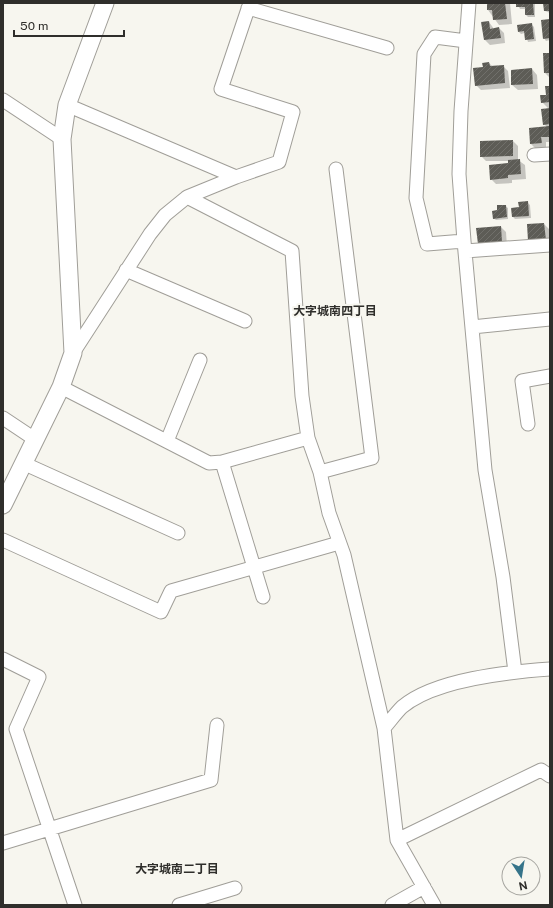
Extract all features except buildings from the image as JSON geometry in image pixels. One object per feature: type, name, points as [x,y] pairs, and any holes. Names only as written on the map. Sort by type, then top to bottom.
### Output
[{"type":"street","points":[[73,354],[62,139],[67,105],[105,3]]},
{"type":"street","points":[[469,3],[461,111],[459,174],[464,246],[485,470],[503,577],[516,672]]},
{"type":"street","points":[[5,496],[25,464],[61,387],[73,354],[126,270],[165,215],[187,197],[236,177],[279,162],[293,112],[221,89],[249,6],[387,48]]},
{"type":"street","points":[[466,42],[434,37],[424,54],[416,198],[427,244],[464,246],[550,245]]},
{"type":"street","points":[[3,100],[62,139]]},
{"type":"street","points":[[67,105],[236,177]]},
{"type":"street","points":[[534,155],[550,154]]},
{"type":"street","points":[[320,472],[372,458],[336,169]]},
{"type":"street","points":[[187,197],[292,251],[302,396],[308,438],[320,472],[329,513],[338,543],[344,555],[384,728],[397,840],[434,905]]},
{"type":"street","points":[[126,270],[245,321]]},
{"type":"street","points":[[472,327],[550,319]]},
{"type":"street","points":[[167,441],[200,360]]},
{"type":"street","points":[[528,424],[522,381],[550,376]]},
{"type":"street","points":[[61,387],[209,463],[222,462],[308,438]]},
{"type":"street","points":[[3,418],[36,440]]},
{"type":"street","points":[[222,462],[252,567],[263,597]]},
{"type":"street","points":[[25,464],[178,533]]},
{"type":"street","points":[[3,540],[161,612],[171,591],[338,543]]},
{"type":"street","points":[[3,659],[39,677],[16,729],[75,905]]},
{"type":"street","points":[[384,728],[402,707],[423,694],[453,683],[516,672],[550,669]]},
{"type":"street","points":[[3,843],[50,827],[211,780],[217,725]]},
{"type":"street","points":[[397,840],[541,770],[550,776]]},
{"type":"street","points":[[179,905],[235,888]]},
{"type":"street","points":[[392,905],[424,888]]},
{"type":"district","name":"大字城南四丁目","points":[[335,311]]},
{"type":"district","name":"大字城南二丁目","points":[[177,869]]}]
